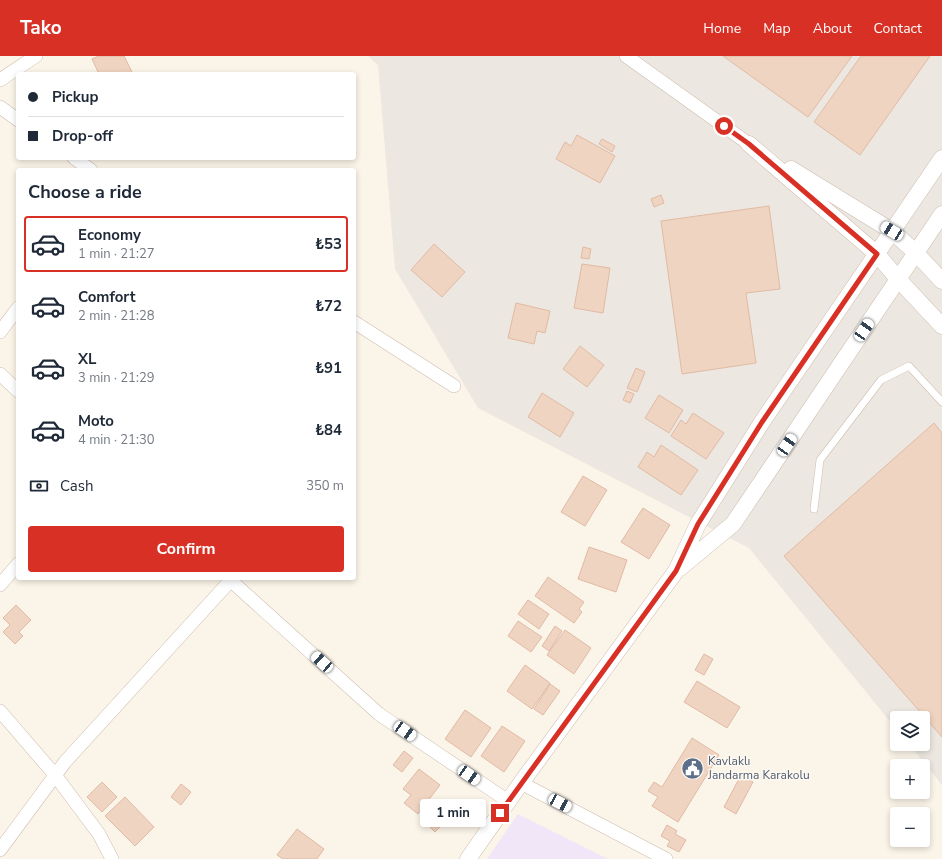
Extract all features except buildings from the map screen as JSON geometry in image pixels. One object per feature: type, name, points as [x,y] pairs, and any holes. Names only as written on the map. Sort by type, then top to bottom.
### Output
[{"type":"street","points":[[0,80],[36,56]]},
{"type":"street","points":[[626,56],[749,144],[892,231],[916,253],[942,281]]},
{"type":"street","points":[[0,107],[16,119]]},
{"type":"street","points":[[749,144],[877,254],[942,326]]},
{"type":"street","points":[[468,859],[521,783],[676,571],[698,524],[762,422],[942,158]]},
{"type":"street","points":[[77,160],[88,168]]},
{"type":"street","points":[[676,571],[733,524],[942,214]]},
{"type":"street","points":[[0,332],[16,311]]},
{"type":"street","points":[[356,323],[454,386]]},
{"type":"street","points":[[0,374],[16,389]]},
{"type":"street","points":[[0,585],[16,566]]},
{"type":"street","points":[[0,850],[65,762],[228,580]]},
{"type":"street","points":[[230,580],[379,714],[508,801]]},
{"type":"street","points":[[0,711],[55,775],[99,834],[112,859]]},
{"type":"street","points":[[521,783],[666,859]]},
{"type":"lane","points":[[814,509],[820,460],[882,380],[909,366],[942,402]]},
{"type":"shaded area","points":[[368,56],[942,56],[942,785],[930,770],[930,759],[921,759],[915,751],[930,751],[930,711],[890,711],[890,721],[749,548],[478,408],[395,269],[378,65]]},
{"type":"shaded area","points":[[518,814],[608,859],[487,859]]},
{"type":"place","name":"Kavlaklı Jandarma Karakolu","points":[[692,768]]},
{"type":"route","points":[[500,813],[676,571],[698,524],[762,422],[877,254],[749,144],[724,126]]}]
